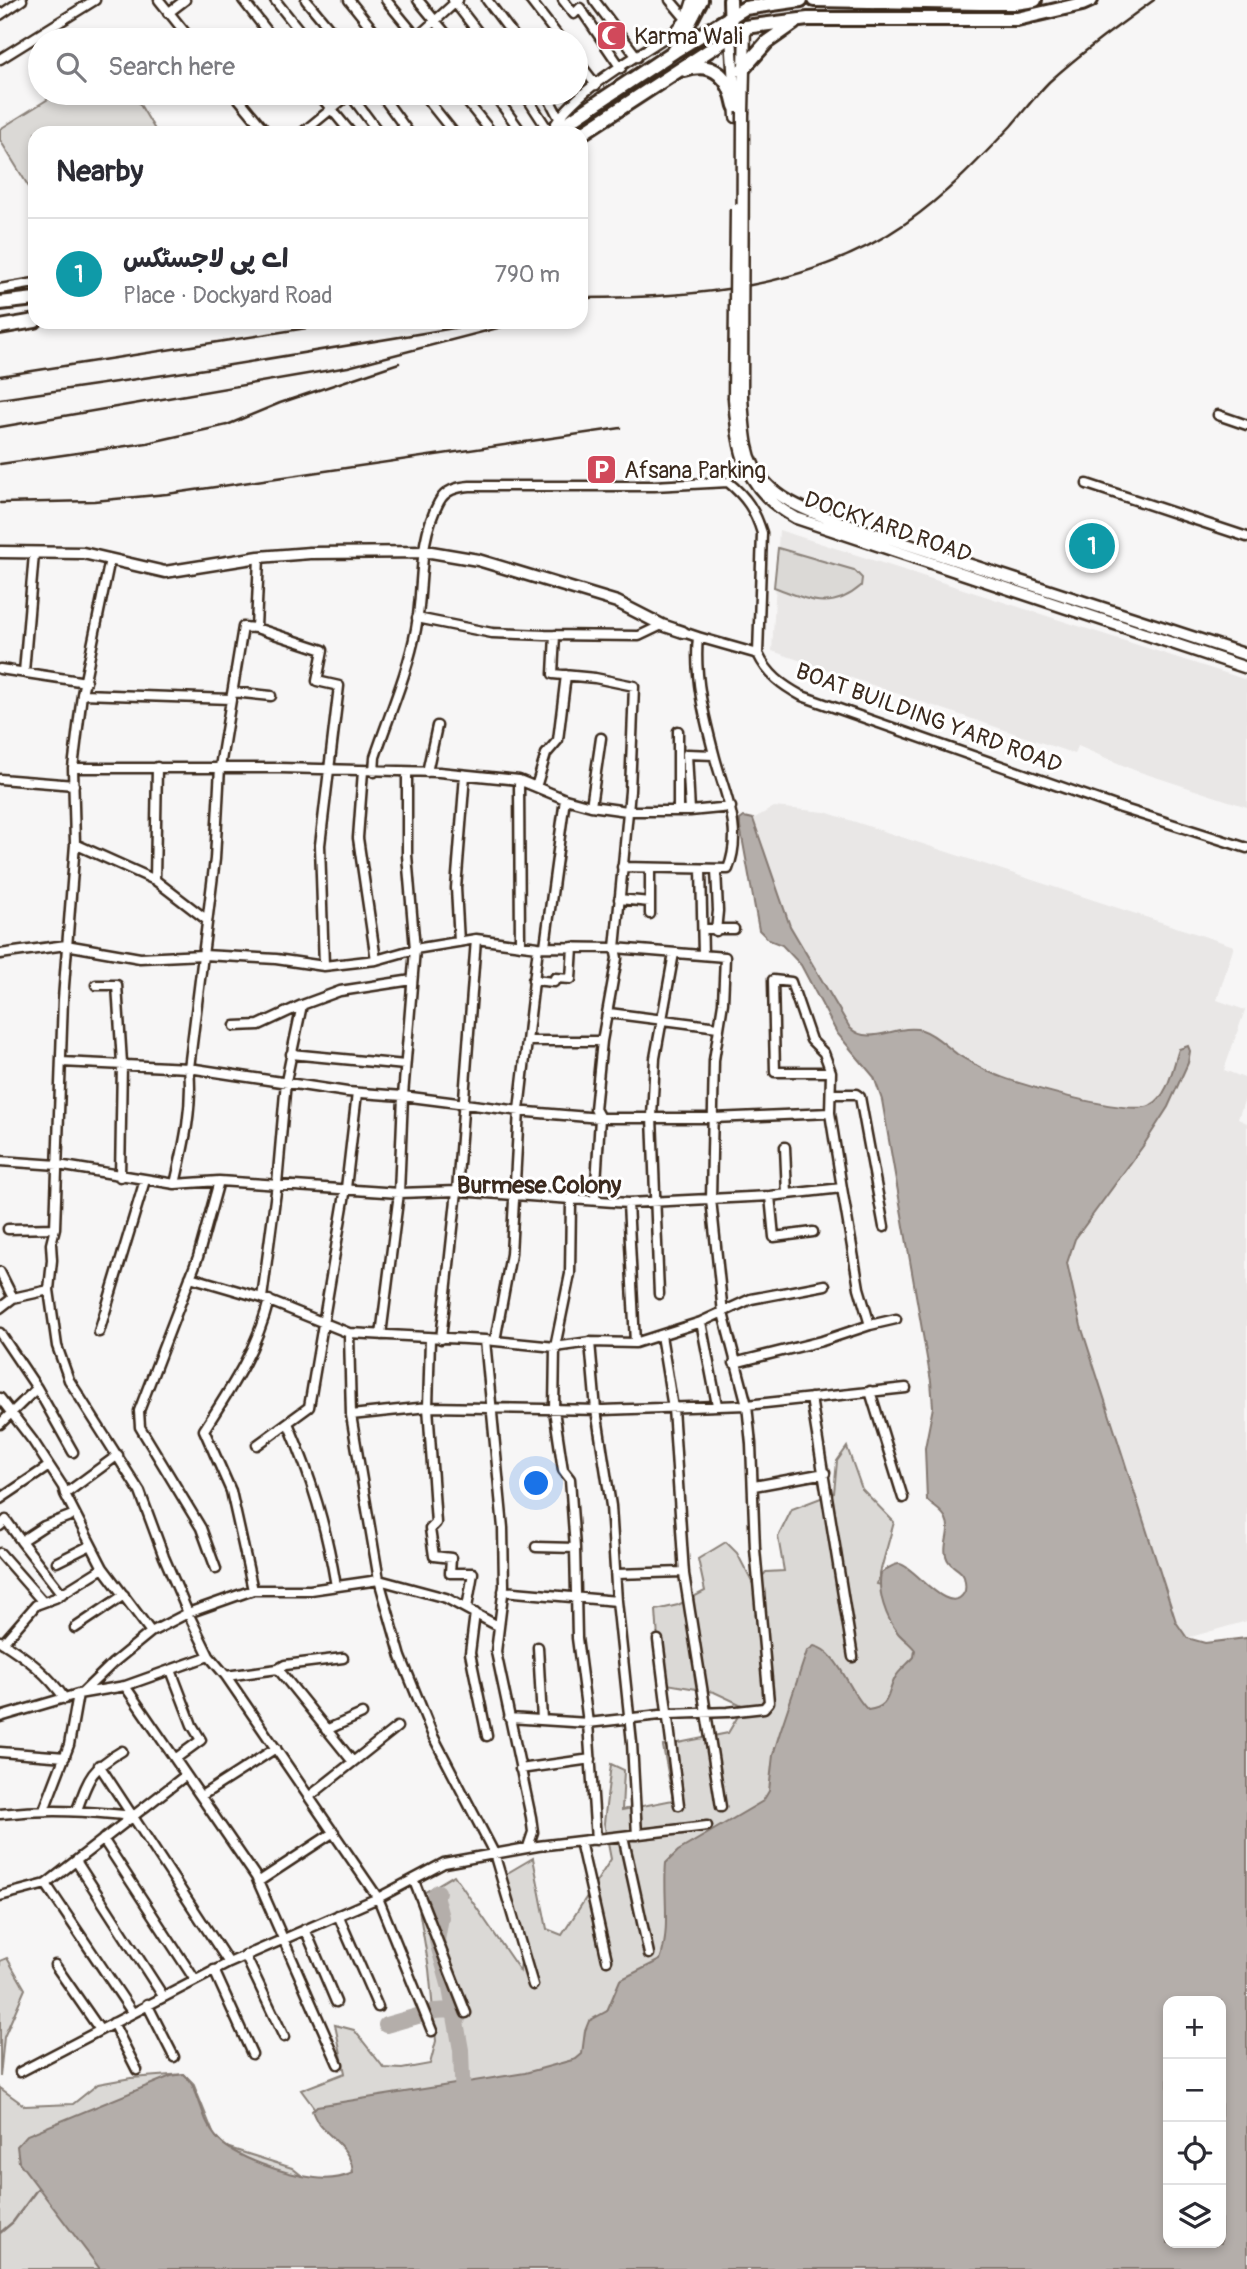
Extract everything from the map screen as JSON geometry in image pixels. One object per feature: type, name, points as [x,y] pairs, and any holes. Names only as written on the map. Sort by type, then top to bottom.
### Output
[{"type":"main road","points":[[675,51],[701,0]]},
{"type":"main road","points":[[730,0],[731,36]]},
{"type":"main road","points":[[562,126],[730,16],[744,4],[801,0]]},
{"type":"main road","points":[[814,0],[981,4],[1035,0]]},
{"type":"main road","points":[[588,129],[745,27],[810,19],[1017,19],[1091,0]]},
{"type":"main road","points":[[744,4],[745,27]]},
{"type":"main road","points":[[742,69],[779,31],[810,19]]},
{"type":"main road","points":[[677,72],[690,68],[717,72],[728,80],[738,111]]},
{"type":"main road","points":[[0,303],[28,300]]},
{"type":"main road","points":[[0,327],[28,322]]},
{"type":"street","points":[[0,15],[22,0]]},
{"type":"street","points":[[50,28],[95,0]]},
{"type":"street","points":[[159,0],[181,28]]},
{"type":"street","points":[[169,13],[185,0]]},
{"type":"street","points":[[243,0],[265,28]]},
{"type":"street","points":[[275,0],[297,28]]},
{"type":"street","points":[[306,0],[328,28]]},
{"type":"street","points":[[349,0],[371,28]]},
{"type":"street","points":[[386,0],[408,28]]},
{"type":"street","points":[[418,0],[441,28]]},
{"type":"street","points":[[487,0],[508,28]]},
{"type":"street","points":[[530,0],[552,28]]},
{"type":"street","points":[[563,0],[574,13],[580,8],[621,68]]},
{"type":"street","points":[[594,0],[638,57]]},
{"type":"street","points":[[670,0],[685,19]]},
{"type":"street","points":[[588,90],[675,31],[685,19],[692,0]]},
{"type":"street","points":[[428,28],[455,1],[475,28]]},
{"type":"street","name":"DOCKYARD ROAD","points":[[745,27],[738,111],[734,398],[740,452],[751,480],[780,509],[796,518],[1124,621],[1247,655]]},
{"type":"street","name":"DOCKYARD ROAD","points":[[731,36],[738,111]]},
{"type":"street","points":[[0,59],[28,42]]},
{"type":"street","points":[[588,75],[596,85]]},
{"type":"street","points":[[244,105],[261,126]]},
{"type":"street","points":[[329,105],[346,126]]},
{"type":"street","points":[[310,126],[336,105]]},
{"type":"street","points":[[359,105],[374,126]]},
{"type":"street","points":[[389,105],[404,126]]},
{"type":"street","points":[[432,105],[448,126]]},
{"type":"street","points":[[470,105],[486,126]]},
{"type":"street","points":[[502,105],[517,126]]},
{"type":"street","points":[[532,105],[546,126]]},
{"type":"street","points":[[552,105],[559,118]]},
{"type":"street","points":[[555,126],[571,105]]},
{"type":"street","points":[[0,289],[28,284]]},
{"type":"street","points":[[1219,415],[1247,425]]},
{"type":"street","points":[[0,552],[83,554],[165,572],[259,557],[310,553],[423,552],[478,560],[618,602],[662,625],[758,654],[762,533],[757,516],[746,498],[728,482],[654,486],[459,486],[446,494],[439,501],[433,515],[423,552],[417,618],[404,672],[375,757],[374,772]]},
{"type":"street","points":[[1087,484],[1247,537]]},
{"type":"street","points":[[24,672],[34,554]]},
{"type":"street","points":[[256,628],[259,557]]},
{"type":"street","points":[[110,559],[82,694],[73,768],[75,844],[66,945],[55,1228],[51,1244],[49,1290],[57,1346],[69,1380],[140,1492],[163,1557],[209,1656],[310,1796],[378,1898],[432,2031]]},
{"type":"street","points":[[417,618],[492,633],[555,635],[639,635],[662,625]]},
{"type":"street","name":"DOCKYARD ROAD","points":[[1124,621],[1247,668]]},
{"type":"street","points":[[175,1184],[189,1125],[189,1068],[215,859],[220,767],[243,627],[256,628],[323,650],[317,681],[340,685],[320,845],[324,966]]},
{"type":"street","points":[[555,635],[553,674],[595,678],[634,686],[634,732],[615,948],[617,958],[602,1041],[595,1109],[600,1118],[595,1200]]},
{"type":"street","points":[[622,867],[728,869],[733,856],[735,839],[732,807],[714,755],[696,675],[698,637]]},
{"type":"street","name":"BOAT BUILDING YARD ROAD","points":[[758,654],[764,668],[778,682],[802,696],[1121,808],[1247,848]]},
{"type":"street","points":[[0,669],[86,682]]},
{"type":"street","points":[[536,787],[546,754],[558,740],[566,675]]},
{"type":"street","points":[[82,694],[271,696]]},
{"type":"street","points":[[427,772],[437,726]]},
{"type":"street","points":[[678,731],[678,811]]},
{"type":"street","points":[[591,806],[601,738]]},
{"type":"street","points":[[690,811],[687,754],[714,755]]},
{"type":"street","points":[[73,768],[220,767],[427,772],[519,780],[565,799],[627,811],[690,811],[732,807]]},
{"type":"street","points":[[155,880],[157,768]]},
{"type":"street","points":[[363,771],[358,838],[376,960]]},
{"type":"street","points":[[381,1335],[399,1193],[405,1065],[415,949],[407,855],[407,772]]},
{"type":"street","points":[[458,942],[456,888],[465,775]]},
{"type":"street","points":[[0,779],[74,785]]},
{"type":"street","points":[[519,780],[520,945]]},
{"type":"street","points":[[495,1341],[511,1254],[519,1110],[533,980],[541,947],[565,799]]},
{"type":"street","points":[[75,844],[155,880],[207,920]]},
{"type":"street","points":[[650,868],[650,914]]},
{"type":"street","points":[[701,869],[704,955]]},
{"type":"street","points":[[716,869],[716,931]]},
{"type":"street","points":[[620,899],[650,902]]},
{"type":"street","points":[[703,929],[734,929]]},
{"type":"street","points":[[441,1339],[457,1191],[476,939]]},
{"type":"street","points":[[0,954],[66,945],[140,958],[203,955],[276,959],[324,966],[376,960],[415,949],[476,939],[541,947],[615,948],[724,957],[723,1003],[714,1060],[710,1199],[723,1313],[747,1405],[754,1486],[755,1549],[769,1702],[764,1708],[588,1723],[509,1718]]},
{"type":"street","points":[[533,980],[554,982],[555,978],[571,979],[573,947]]},
{"type":"street","points":[[659,1294],[652,1117],[655,1058],[674,953]]},
{"type":"street","points":[[235,1026],[259,1025],[302,1004],[340,991],[411,980]]},
{"type":"street","points":[[831,1072],[775,1072],[774,980],[791,982],[811,1040],[824,1053],[831,1072],[830,1113],[859,1288],[870,1325]]},
{"type":"street","points":[[96,985],[117,985],[122,1063],[120,1177]]},
{"type":"street","points":[[253,1590],[232,1491],[204,1430],[243,1369],[264,1321],[286,1081],[302,1004]]},
{"type":"street","points":[[609,1013],[718,1027]]},
{"type":"street","points":[[527,1041],[602,1041]]},
{"type":"street","points":[[291,1054],[405,1065]]},
{"type":"street","points":[[61,1062],[189,1068],[357,1093],[600,1118],[713,1118],[830,1113]]},
{"type":"street","points":[[257,1445],[309,1407],[346,1188],[357,1093]]},
{"type":"street","points":[[831,1094],[856,1094],[860,1097],[884,1227]]},
{"type":"street","points":[[785,1147],[787,1194]]},
{"type":"street","points":[[0,1161],[58,1165],[175,1184],[219,1181],[399,1193],[457,1191],[514,1194],[628,1203],[770,1196],[842,1188]]},
{"type":"street","points":[[99,1332],[145,1180]]},
{"type":"street","points":[[216,1569],[201,1528],[141,1427],[139,1411],[190,1277],[219,1181]]},
{"type":"street","points":[[770,1196],[774,1237],[813,1232]]},
{"type":"street","points":[[571,1200],[570,1274],[555,1347],[554,1410],[563,1470],[570,1479],[577,1638],[588,1723],[596,1840]]},
{"type":"street","points":[[628,1203],[635,1343]]},
{"type":"street","points":[[8,1229],[55,1228]]},
{"type":"street","points":[[0,1272],[13,1298]]},
{"type":"street","points":[[190,1277],[265,1299],[349,1333],[485,1340],[555,1347],[590,1342],[635,1343],[701,1322],[751,1299],[825,1285]]},
{"type":"street","points":[[0,1308],[13,1298],[49,1290]]},
{"type":"street","points":[[734,1363],[896,1319]]},
{"type":"street","points":[[701,1322],[717,1405]]},
{"type":"street","points":[[0,1333],[37,1388],[73,1452]]},
{"type":"street","points":[[349,1333],[351,1415],[379,1580],[401,1657],[433,1736],[494,1853],[533,1985]]},
{"type":"street","points":[[661,1335],[673,1408],[684,1572],[721,1807]]},
{"type":"street","points":[[430,1339],[428,1407],[436,1523],[430,1529],[434,1556],[451,1558],[450,1573],[473,1573],[470,1653],[487,1736]]},
{"type":"street","points":[[485,1340],[503,1528],[503,1591],[496,1652],[531,1816],[533,1832],[528,1847]]},
{"type":"street","points":[[590,1342],[596,1410],[611,1506],[637,1835]]},
{"type":"street","points":[[0,1423],[37,1388]]},
{"type":"street","points":[[351,1415],[428,1407],[491,1406],[596,1410],[747,1405],[906,1388]]},
{"type":"street","points":[[870,1391],[903,1498]]},
{"type":"street","points":[[0,1398],[63,1487],[103,1568],[151,1632]]},
{"type":"street","points":[[811,1398],[853,1657]]},
{"type":"street","points":[[288,1423],[306,1464],[326,1530],[336,1586]]},
{"type":"street","points":[[65,1494],[118,1455]]},
{"type":"street","points":[[0,1499],[49,1466]]},
{"type":"street","points":[[754,1486],[825,1474]]},
{"type":"street","points":[[21,1541],[44,1526],[75,1514]]},
{"type":"street","points":[[0,1526],[6,1520],[62,1594]]},
{"type":"street","points":[[58,1562],[91,1545]]},
{"type":"street","points":[[536,1547],[575,1548]]},
{"type":"street","points":[[0,1553],[43,1602]]},
{"type":"street","points":[[65,1699],[48,1677],[26,1657],[2,1642],[30,1610],[103,1568]]},
{"type":"street","points":[[616,1574],[684,1572]]},
{"type":"street","points":[[44,1810],[69,1745],[80,1694],[151,1632],[188,1613],[253,1590],[310,1590],[379,1580],[446,1598],[498,1626]]},
{"type":"street","points":[[503,1591],[617,1601]]},
{"type":"street","points":[[75,1628],[124,1595]]},
{"type":"street","points":[[658,1640],[679,1805]]},
{"type":"street","points":[[538,1647],[542,1720]]},
{"type":"street","points":[[0,1717],[80,1694],[125,1686],[209,1656]]},
{"type":"street","points":[[226,1676],[342,1658]]},
{"type":"street","points":[[278,1669],[353,1762]]},
{"type":"street","points":[[171,1670],[192,1725],[201,1740],[175,1759]]},
{"type":"street","points":[[125,1686],[258,1882],[338,2064]]},
{"type":"street","points":[[326,1730],[362,1714]]},
{"type":"street","points":[[310,1796],[397,1727]]},
{"type":"street","points":[[201,1796],[276,1748]]},
{"type":"street","points":[[77,1810],[85,1788],[99,1765],[122,1751]]},
{"type":"street","points":[[0,1752],[65,1757]]},
{"type":"street","points":[[520,1769],[591,1759]]},
{"type":"street","points":[[99,1765],[229,1963]]},
{"type":"street","points":[[0,1896],[46,1884],[186,1775]]},
{"type":"street","points":[[0,1814],[77,1810],[134,1816]]},
{"type":"street","points":[[20,2072],[214,1970],[378,1898],[444,1863],[528,1847],[707,1826]]},
{"type":"street","points":[[258,1882],[334,1832]]},
{"type":"street","points":[[623,1836],[649,1954]]},
{"type":"street","points":[[103,1839],[195,1980]]},
{"type":"street","points":[[580,1841],[607,1960]]},
{"type":"street","points":[[76,1861],[163,1996]]},
{"type":"street","points":[[414,1881],[466,2013]]},
{"type":"street","points":[[46,1884],[132,2012]]},
{"type":"street","points":[[338,1915],[378,2007]]},
{"type":"street","points":[[305,1929],[336,2002]]},
{"type":"street","points":[[245,1955],[284,2037]]},
{"type":"street","points":[[55,1965],[100,2030]]},
{"type":"street","points":[[214,1970],[252,2054]]},
{"type":"street","points":[[147,2004],[174,2057]]},
{"type":"street","points":[[113,2022],[137,2070]]},
{"type":"shaded area","points":[[39,105],[140,105],[153,126],[28,126],[28,186],[0,140],[0,129]]},
{"type":"shaded area","points":[[779,530],[1247,680],[1247,807],[1134,770],[1078,746],[1075,754],[772,651]]},
{"type":"shaded area","points":[[778,548],[854,570],[862,578],[861,586],[850,594],[829,601],[808,599],[774,587]]},
{"type":"shaded area","points":[[774,807],[825,812],[1234,946],[1217,1000],[1245,1010],[1224,1070],[1247,1079],[1247,1092],[1238,1119],[1247,1123],[1247,1621],[1187,1638],[1176,1622],[1081,1326],[1067,1263],[1075,1239],[1168,1107],[1188,1063],[1188,1047],[1183,1046],[1161,1097],[1153,1105],[1142,1109],[1120,1108],[1025,1085],[989,1072],[924,1030],[909,1028],[857,1035],[810,962],[790,926],[777,894],[753,819]]},
{"type":"shaded area","points":[[744,817],[753,819],[790,926],[850,1028],[858,1033],[875,1035],[903,1029],[922,1030],[936,1037],[957,1054],[998,1076],[1069,1097],[1120,1106],[1139,1107],[1157,1101],[1170,1080],[1179,1049],[1188,1046],[1190,1051],[1188,1063],[1168,1107],[1075,1239],[1067,1263],[1081,1326],[1176,1622],[1187,1638],[1205,1643],[1247,1638],[1247,2269],[100,2269],[19,2162],[17,2146],[27,2135],[171,2076],[184,2074],[194,2088],[211,2130],[224,2145],[276,2169],[315,2178],[334,2178],[353,2173],[351,2163],[342,2147],[316,2119],[312,2111],[317,2106],[525,2073],[576,2059],[582,2054],[589,2021],[607,2011],[620,1980],[660,1960],[666,1925],[666,1863],[678,1851],[763,1801],[769,1791],[773,1755],[807,1651],[814,1646],[823,1649],[837,1664],[868,1710],[881,1706],[887,1699],[895,1678],[914,1657],[915,1650],[898,1633],[886,1612],[881,1596],[881,1573],[900,1564],[932,1589],[950,1599],[958,1599],[965,1591],[963,1574],[946,1557],[946,1519],[927,1500],[925,1448],[933,1407],[931,1381],[882,1100],[874,1077],[837,1033],[801,965],[782,945],[769,940],[759,930],[740,820]]},
{"type":"shaded area","points":[[847,1447],[862,1489],[894,1522],[877,1584],[910,1592],[1163,2230],[1163,2248],[1226,2248],[1247,2269],[0,2269],[0,2088],[25,2106],[73,2104],[98,2084],[131,2078],[184,2074],[193,2083],[214,2135],[226,2147],[292,2168],[349,2213],[352,2163],[347,2152],[301,2090],[345,2073],[335,2025],[354,2030],[384,2068],[402,2069],[430,2064],[436,2041],[429,1969],[417,1897],[454,1875],[520,1971],[523,1940],[499,1878],[533,1858],[547,1929],[562,1935],[611,1859],[604,1823],[611,1764],[624,1770],[622,1810],[673,1800],[663,1746],[728,1733],[744,1706],[714,1692],[661,1683],[656,1610],[678,1605],[705,1591],[698,1559],[726,1542],[737,1553],[754,1586],[766,1572],[784,1571],[778,1537],[792,1509],[834,1493],[837,1461]]},
{"type":"shaded area","points":[[7,1958],[25,1989],[4,2037],[0,2077],[0,1961]]},
{"type":"waterway","points":[[438,1892],[435,1895],[441,1917],[437,1941],[450,1988],[461,2050],[463,2105]]},
{"type":"waterway","points":[[386,2025],[435,2011],[450,2010],[458,2019]]},
{"type":"waterway","points":[[0,2233],[13,2222],[38,2188]]},
{"type":"railway","points":[[588,298],[666,296],[750,285],[831,263],[869,245],[906,223],[934,201],[987,152],[1049,82],[1154,0]]},
{"type":"railway","points":[[0,376],[300,329]]},
{"type":"railway","points":[[0,399],[212,368],[448,329]]},
{"type":"railway","points":[[0,427],[348,367],[494,329]]},
{"type":"railway","points":[[0,464],[147,443],[227,425],[280,403],[399,363]]},
{"type":"railway","points":[[0,503],[94,501],[167,494],[621,428]]},
{"type":"place","name":"Karma Wali","points":[[611,36]]},
{"type":"place","name":"Afsana Parking","points":[[601,470]]},
{"type":"place","name":"اے پی لاجسٹکس","points":[[1092,546]]},
{"type":"district","name":"Burmese Colony","points":[[539,1185]]}]
